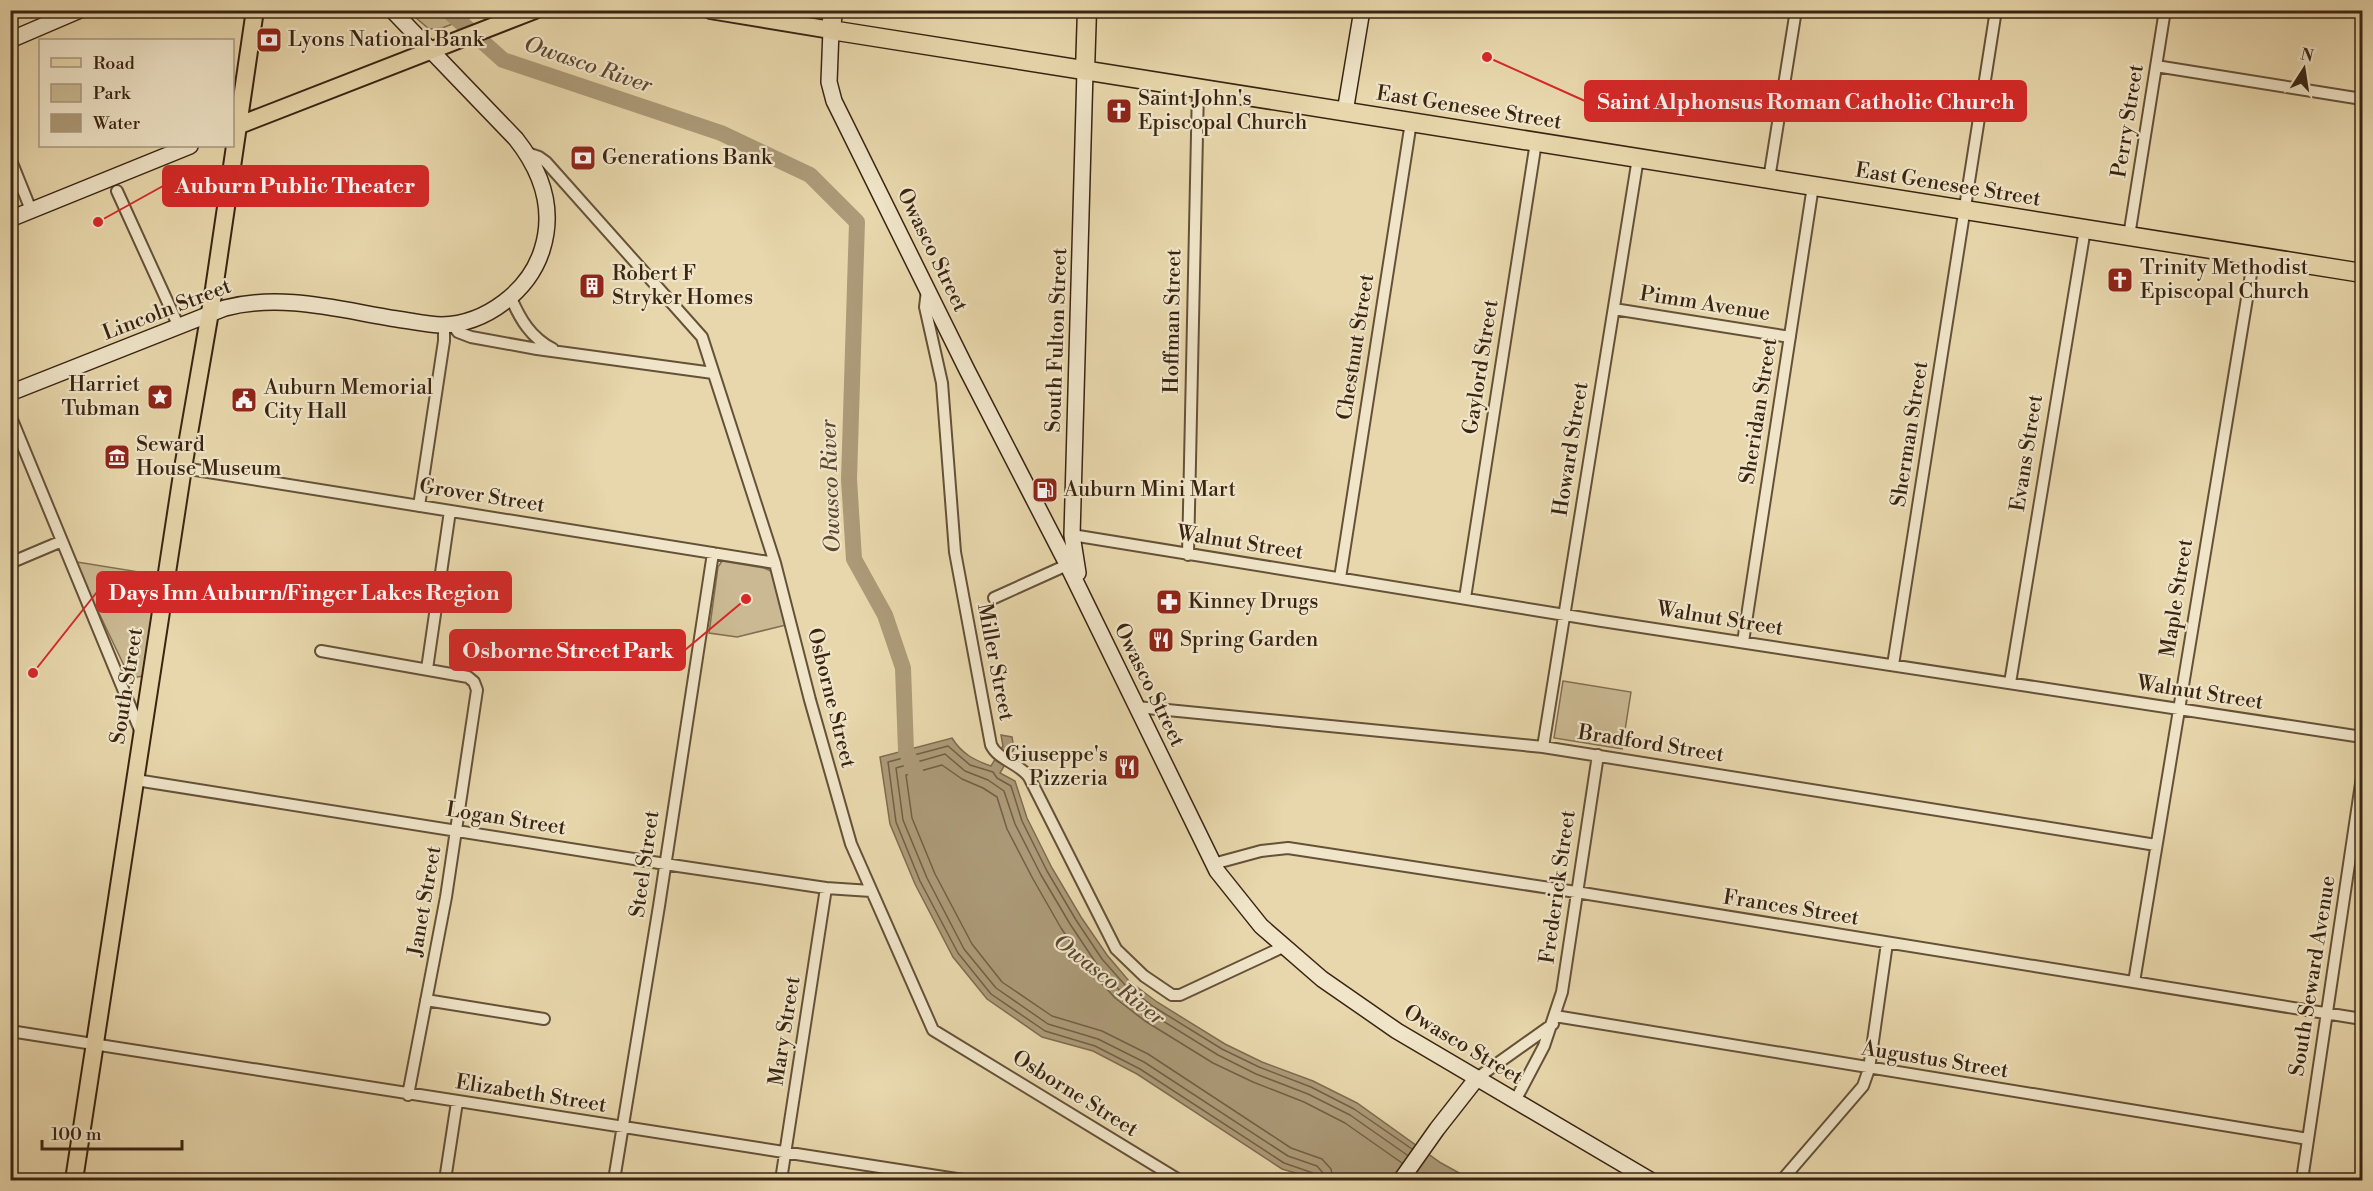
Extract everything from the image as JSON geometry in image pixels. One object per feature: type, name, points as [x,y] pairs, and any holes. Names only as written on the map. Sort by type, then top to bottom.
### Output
[{"type":"highway","points":[[831,30],[833,10]]},
{"type":"highway","points":[[1085,71],[1087,10]]},
{"type":"highway","name":"East Genesee Street","points":[[831,30],[2362,273]]},
{"type":"main road","points":[[10,39],[80,10]]},
{"type":"main road","name":"South Street","points":[[235,127],[255,10]]},
{"type":"main road","points":[[392,10],[528,153],[537,170],[544,190],[547,209],[546,232],[541,253],[533,270],[511,298]]},
{"type":"main road","points":[[235,127],[535,10]]},
{"type":"main road","name":"East Genesee Street","points":[[710,10],[831,30]]},
{"type":"main road","points":[[1345,112],[1362,10]]},
{"type":"main road","name":"Owasco Street","points":[[831,30],[829,82],[834,101],[1088,607],[1213,864],[1261,926],[1322,979],[1369,1012],[1650,1180]]},
{"type":"main road","name":"South Fulton Street","points":[[1085,71],[1072,535],[1074,558],[1088,607]]},
{"type":"main road","points":[[10,219],[188,147]]},
{"type":"main road","name":"South Street","points":[[74,1180],[93,1044],[209,315],[232,147]]},
{"type":"main road","name":"Lincoln Street","points":[[10,393],[243,303],[278,301],[448,324],[484,314],[511,298]]},
{"type":"main road","points":[[1055,542],[1072,535]]},
{"type":"main road","points":[[1401,1180],[1477,1078]]},
{"type":"street","points":[[1769,179],[1796,10]]},
{"type":"street","name":"Sherman Street","points":[[1893,665],[1996,10]]},
{"type":"street","name":"Perry Street","points":[[2129,236],[2164,10]]},
{"type":"street","points":[[2156,66],[2362,99]]},
{"type":"street","name":"Hoffman Street","points":[[1188,555],[1198,88]]},
{"type":"street","name":"Chestnut Street","points":[[1340,578],[1411,122]]},
{"type":"street","name":"Gaylord Street","points":[[1465,598],[1536,142]]},
{"type":"street","name":"Osborne Street","points":[[528,153],[546,162],[574,196],[643,268],[700,333],[775,562],[851,844],[933,1030],[1179,1180]]},
{"type":"street","points":[[10,158],[31,210]]},
{"type":"street","name":"Howard Street","points":[[1543,747],[1638,158]]},
{"type":"street","name":"Sheridan Street","points":[[1743,642],[1813,186]]},
{"type":"street","points":[[117,190],[179,327]]},
{"type":"street","name":"Evans Street","points":[[2010,683],[2085,229]]},
{"type":"street","name":"Maple Street","points":[[2134,982],[2254,256]]},
{"type":"street","name":"Miller Street","points":[[927,290],[925,307],[942,383],[955,552],[993,751],[1029,777],[1112,944],[1133,966],[1158,986],[1172,995],[1180,995],[1283,947]]},
{"type":"street","name":"Lincoln Street","points":[[511,298],[527,328],[545,345],[558,351]]},
{"type":"street","name":"Pimm Avenue","points":[[1614,309],[1790,337]]},
{"type":"street","points":[[419,506],[448,324]]},
{"type":"street","name":"Lincoln Street","points":[[448,324],[458,332],[471,337],[713,373]]},
{"type":"street","points":[[10,415],[143,736]]},
{"type":"street","name":"Grover Street","points":[[183,468],[775,562]]},
{"type":"street","points":[[321,651],[427,669],[450,511]]},
{"type":"street","name":"Walnut Street","points":[[1072,535],[1743,642],[2362,737]]},
{"type":"street","points":[[10,563],[62,541]]},
{"type":"street","name":"Steel Street","points":[[614,1180],[713,553]]},
{"type":"street","points":[[994,598],[1067,565]]},
{"type":"street","name":"Janet Street","points":[[408,1095],[457,832],[477,690],[472,679],[427,669]]},
{"type":"street","name":"Bradford Street","points":[[1137,707],[1543,747],[2156,845]]},
{"type":"street","name":"Frederick Street","points":[[1515,1101],[1544,1046],[1562,992],[1598,755]]},
{"type":"street","name":"South Seward Avenue","points":[[2302,1180],[2362,777]]},
{"type":"street","name":"Logan Street","points":[[136,780],[826,888],[871,891]]},
{"type":"street","name":"Frances Street","points":[[1213,864],[1261,851],[1288,848],[1576,892],[2362,1019]]},
{"type":"street","name":"Mary Street","points":[[781,1180],[826,888]]},
{"type":"street","points":[[1782,1180],[1863,1086],[1869,1069],[1887,944]]},
{"type":"street","points":[[426,1000],[544,1019]]},
{"type":"street","points":[[1477,1078],[1554,1020]]},
{"type":"street","name":"Augustus Street","points":[[1554,1020],[2308,1139]]},
{"type":"street","name":"Elizabeth Street","points":[[10,1031],[963,1180]]},
{"type":"street","points":[[445,1180],[457,1102]]},
{"type":"green space","points":[[408,11],[487,11],[442,28],[429,29]]},
{"type":"green space","points":[[722,561],[771,571],[786,625],[737,637],[709,633],[718,567]]},
{"type":"green space","points":[[75,563],[158,575],[144,676],[130,678]]},
{"type":"green space","points":[[1563,681],[1631,692],[1622,749],[1554,738]]},
{"type":"water","points":[[1001,735],[1012,737],[1014,749],[1000,773],[1015,781],[1027,818],[1052,868],[1081,917],[1107,955],[1129,981],[1157,1002],[1225,1044],[1262,1062],[1313,1081],[1357,1103],[1441,1163],[1472,1180],[1319,1180],[1282,1169],[1137,1074],[1093,1051],[1042,1037],[987,999],[953,957],[915,884],[890,824],[880,757],[952,738],[969,756],[991,766],[1003,746]]},
{"type":"waterway","name":"Owasco River","points":[[447,10],[503,60],[721,133],[810,175],[857,222],[849,479],[854,559],[885,615],[903,668],[906,751],[915,771]]},
{"type":"place","name":"Lyons National Bank","points":[[269,40]]},
{"type":"place","name":"Saint Alphonsus Roman Catholic Church","points":[[1487,57]]},
{"type":"place","name":"Saint John's Episcopal Church","points":[[1119,111]]},
{"type":"place","name":"Generations Bank","points":[[583,158]]},
{"type":"place","name":"Auburn Public Theater","points":[[98,222]]},
{"type":"place","name":"Trinity Methodist Episcopal Church","points":[[2120,280]]},
{"type":"place","name":"Robert F Stryker Homes","points":[[592,286]]},
{"type":"place","name":"Harriet Tubman","points":[[160,397]]},
{"type":"place","name":"Auburn Memorial City Hall","points":[[244,400]]},
{"type":"place","name":"Seward House Museum","points":[[117,457]]},
{"type":"place","name":"Auburn Mini Mart","points":[[1045,490]]},
{"type":"place","name":"Osborne Street Park","points":[[746,599]]},
{"type":"place","name":"Kinney Drugs","points":[[1169,602]]},
{"type":"place","name":"Spring Garden","points":[[1161,640]]},
{"type":"place","name":"Days Inn Auburn/Finger Lakes Region","points":[[33,673]]},
{"type":"place","name":"Giuseppe's Pizzeria","points":[[1127,767]]}]
